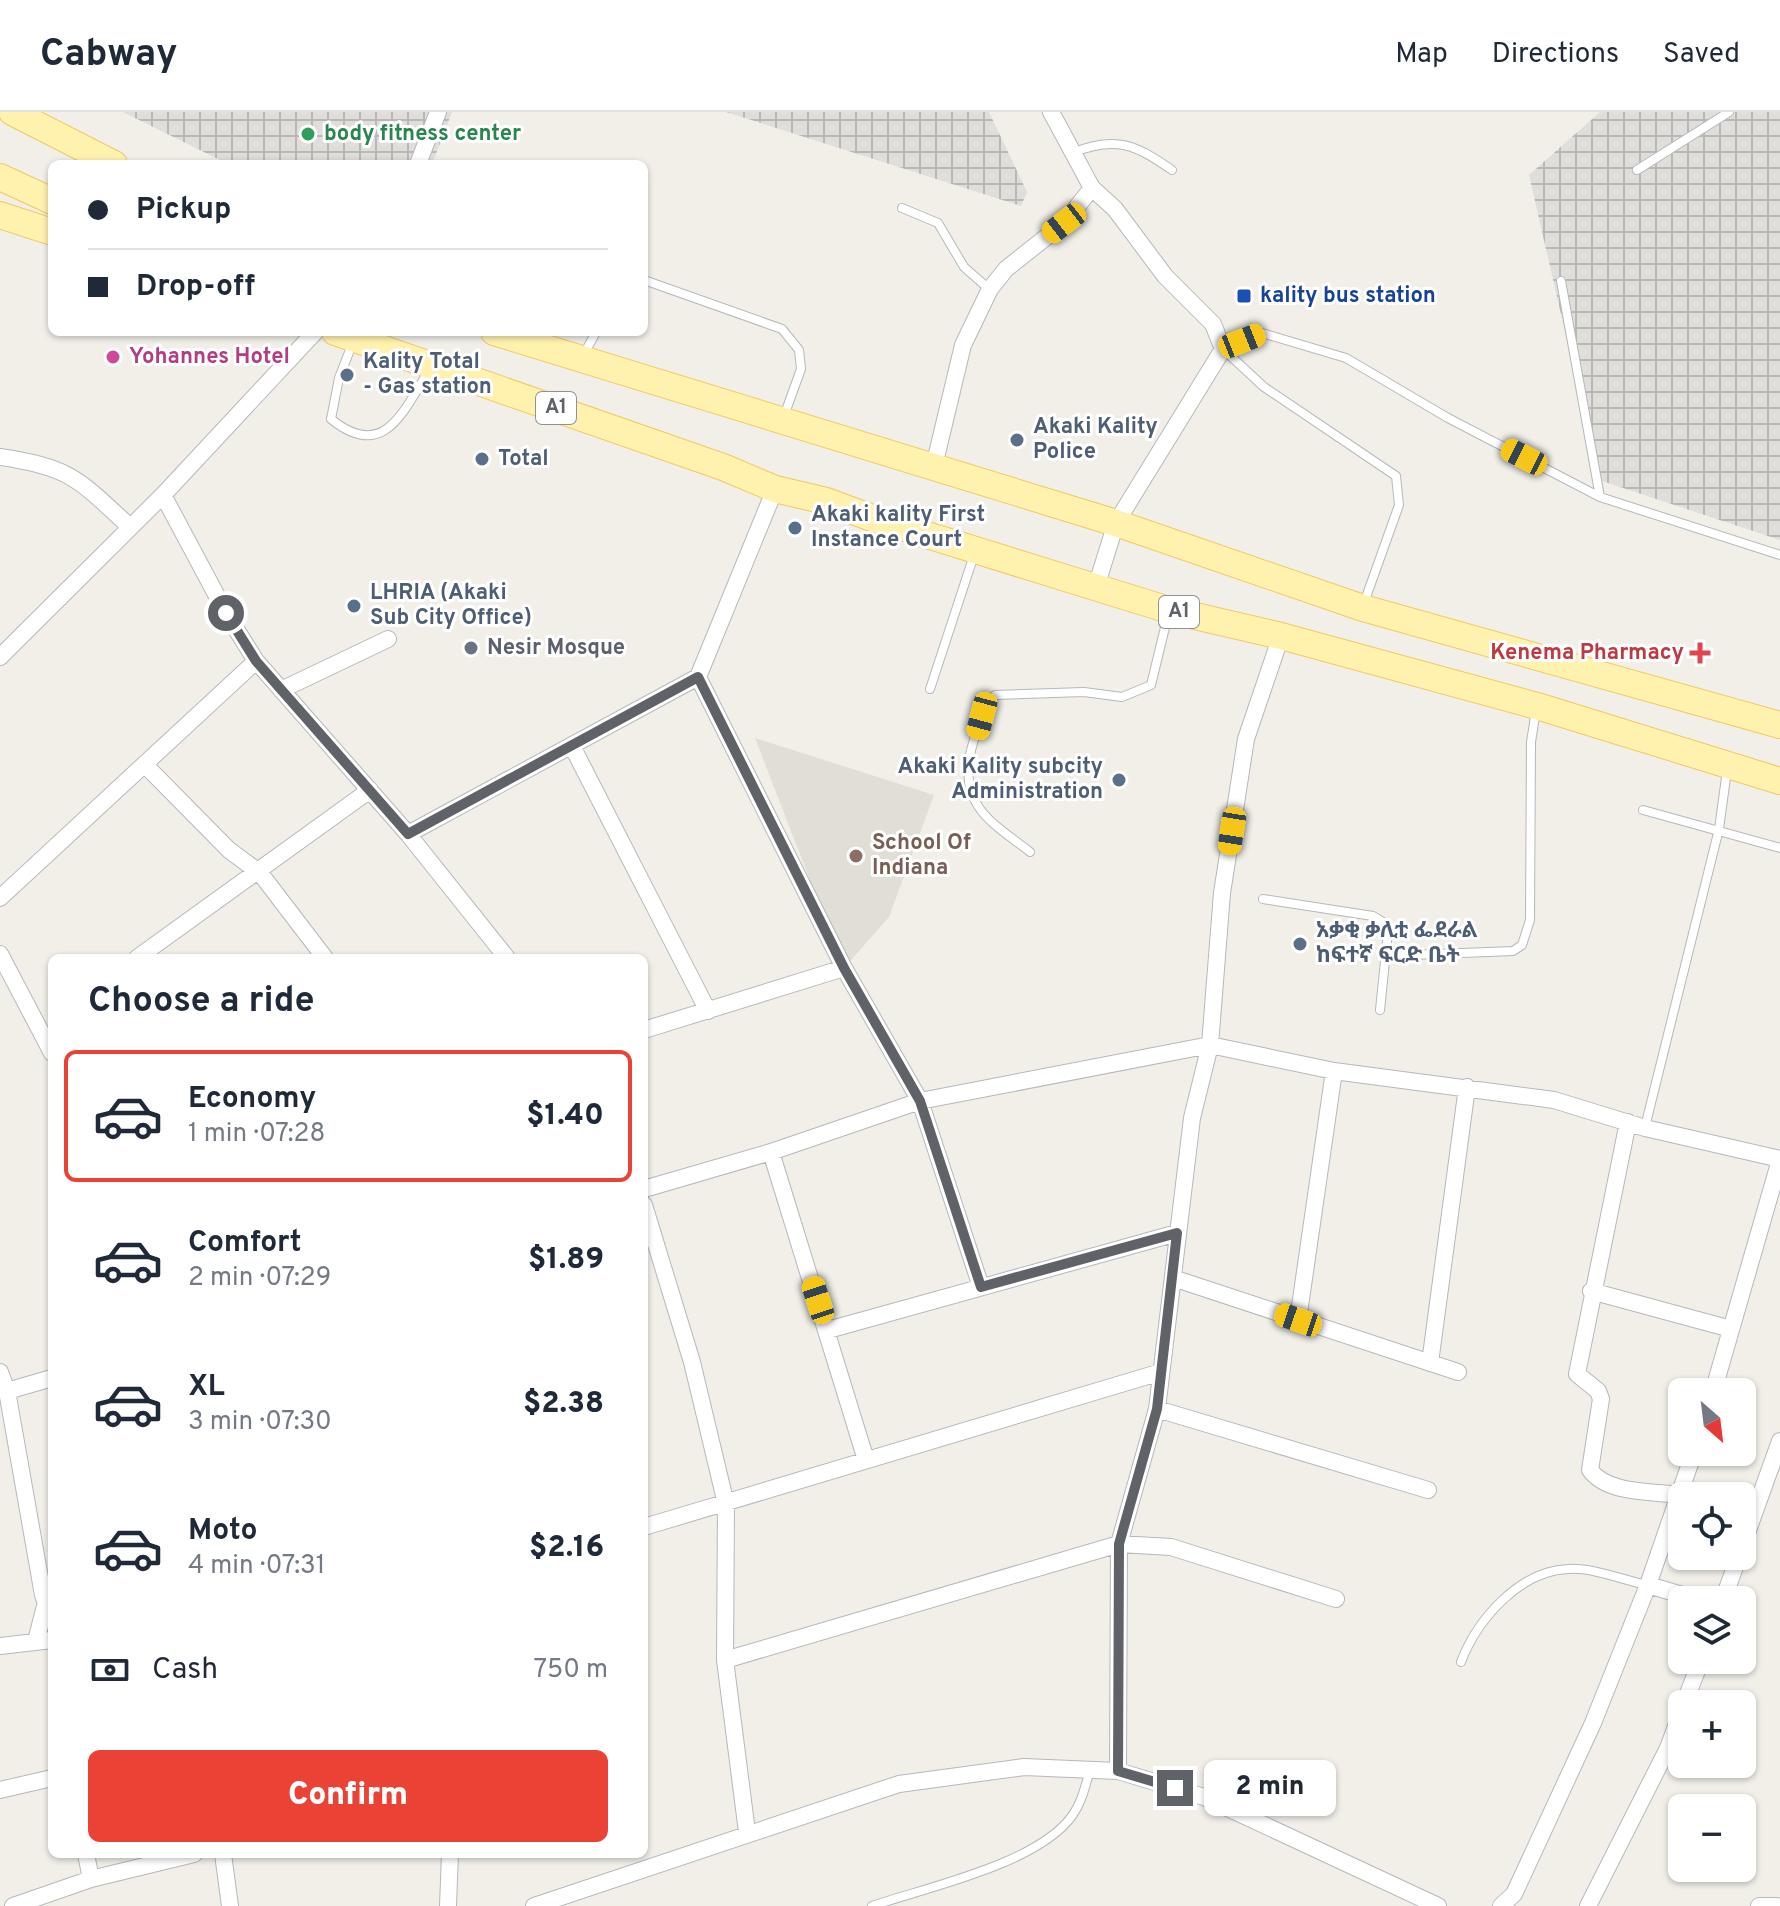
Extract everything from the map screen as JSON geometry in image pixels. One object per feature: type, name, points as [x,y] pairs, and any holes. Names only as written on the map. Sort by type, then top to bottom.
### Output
[{"type":"main road","points":[[12,112],[106,160]]},
{"type":"main road","points":[[0,177],[48,199]]},
{"type":"main road","points":[[0,215],[48,231]]},
{"type":"main road","name":"A1","points":[[345,336],[723,467],[775,489],[826,501],[1169,610],[1281,636],[1537,706],[1780,781]]},
{"type":"main road","name":"A1","points":[[506,336],[1116,523],[1363,608],[1780,725]]},
{"type":"street","points":[[420,160],[438,112]]},
{"type":"street","points":[[1051,112],[1092,188],[1115,209],[1165,276],[1213,324],[1223,349],[1116,523],[1096,587]]},
{"type":"street","points":[[934,466],[963,345],[990,289],[1006,269],[1064,223],[1092,188]]},
{"type":"street","points":[[0,657],[163,495],[311,336]]},
{"type":"street","points":[[0,457],[56,468],[74,476],[130,527]]},
{"type":"street","points":[[408,834],[573,748],[698,677],[775,489]]},
{"type":"street","points":[[163,495],[226,613],[256,661],[408,834],[504,954]]},
{"type":"street","points":[[1118,1771],[1119,1544],[1157,1409],[1192,1118],[1210,1045],[1222,893],[1246,739],[1281,636]]},
{"type":"street","points":[[281,690],[388,639]]},
{"type":"street","points":[[0,898],[256,661]]},
{"type":"street","points":[[698,677],[844,968],[920,1101],[981,1287]]},
{"type":"street","points":[[573,748],[708,1011]]},
{"type":"street","points":[[146,766],[229,850],[260,873],[322,954]]},
{"type":"street","points":[[143,954],[260,873],[370,790]]},
{"type":"street","points":[[0,954],[45,1022]]},
{"type":"street","points":[[648,1029],[844,968]]},
{"type":"street","points":[[648,1188],[771,1152],[920,1101],[1210,1045],[1334,1071],[1554,1100],[1645,1128],[1780,1160],[1717,1378]]},
{"type":"street","points":[[1298,1320],[1334,1071]]},
{"type":"street","points":[[1430,1363],[1467,1087]]},
{"type":"street","points":[[1628,1122],[1591,1291],[1577,1374],[1598,1391],[1601,1399],[1590,1470],[1597,1480],[1609,1485],[1668,1494]]},
{"type":"street","points":[[771,1152],[866,1460]]},
{"type":"street","points":[[648,1218],[692,1362],[726,1504],[725,1660],[747,1832]]},
{"type":"street","points":[[828,1330],[1177,1233]]},
{"type":"street","points":[[1173,1278],[1458,1372]]},
{"type":"street","points":[[1591,1291],[1731,1329]]},
{"type":"street","points":[[0,1372],[7,1391],[48,1614],[44,1640],[0,1646]]},
{"type":"street","points":[[648,1526],[1161,1372]]},
{"type":"street","points":[[7,1391],[48,1379]]},
{"type":"street","points":[[1157,1409],[1428,1490]]},
{"type":"street","points":[[1756,1508],[1780,1441]]},
{"type":"street","points":[[1501,1906],[1514,1894],[1593,1723],[1648,1585],[1668,1525]]},
{"type":"street","points":[[725,1660],[1119,1544],[1171,1547],[1336,1599]]},
{"type":"street","points":[[1648,1585],[1668,1591]]},
{"type":"street","points":[[1588,1906],[1630,1828],[1668,1742]]},
{"type":"street","points":[[534,1906],[637,1862],[914,1781],[1024,1767],[1118,1771],[1204,1797],[1438,1906]]},
{"type":"street","points":[[0,1790],[48,1779]]},
{"type":"street","points":[[87,1858],[91,1879]]},
{"type":"street","points":[[13,1906],[91,1879],[178,1858]]},
{"type":"street","points":[[224,1858],[230,1906]]},
{"type":"street","points":[[448,1906],[450,1858]]},
{"type":"street","points":[[1759,1906],[1777,1906]]},
{"type":"lane","points":[[1637,170],[1729,112]]},
{"type":"lane","points":[[1071,153],[1092,144],[1124,144],[1140,148],[1172,170]]},
{"type":"lane","points":[[902,208],[938,223],[964,267],[990,289]]},
{"type":"lane","points":[[648,281],[782,329],[799,350],[801,369],[782,421]]},
{"type":"lane","points":[[1561,281],[1600,497]]},
{"type":"lane","points":[[1363,608],[1399,505],[1396,476],[1264,387],[1223,349],[1262,333],[1346,358],[1448,418],[1600,497],[1780,555]]},
{"type":"lane","points":[[345,336],[331,419],[344,429],[364,436],[384,434],[396,423],[432,365]]},
{"type":"lane","points":[[581,360],[594,336]]},
{"type":"lane","points":[[930,689],[976,550]]},
{"type":"lane","points":[[1030,852],[978,808],[966,776],[982,716],[995,695],[1084,692],[1122,697],[1151,685],[1169,610]]},
{"type":"lane","points":[[1386,956],[1513,951],[1522,945],[1530,920],[1531,742],[1537,706]]},
{"type":"lane","points":[[1645,1128],[1719,829],[1728,765]]},
{"type":"lane","points":[[1643,810],[1780,848]]},
{"type":"lane","points":[[1263,899],[1373,916],[1383,922],[1388,932],[1380,1010]]},
{"type":"lane","points":[[1461,1662],[1470,1639],[1503,1599],[1532,1579],[1568,1569],[1648,1585]]},
{"type":"lane","points":[[872,1906],[1003,1862],[1046,1839],[1070,1819],[1081,1800],[1090,1770]]},
{"type":"shaded area","points":[[123,112],[452,112],[434,160],[220,160]]},
{"type":"shaded area","points":[[726,112],[989,112],[1027,192],[1021,206]]},
{"type":"shaded area","points":[[1600,112],[1780,112],[1780,540],[1599,480],[1529,175]]},
{"type":"shaded area","name":"School Of Indiana","points":[[755,738],[934,795],[889,917],[844,968]]},
{"type":"place","name":"body fitness center","points":[[308,134]]},
{"type":"place","name":"kality bus station","points":[[1244,296]]},
{"type":"place","name":"Yohannes Hotel","points":[[113,357]]},
{"type":"place","name":"Kality Total - Gas station","points":[[347,375]]},
{"type":"place","name":"Akaki Kality Police","points":[[1017,440]]},
{"type":"place","name":"Total","points":[[482,459]]},
{"type":"place","name":"Akaki kality First Instance Court","points":[[795,528]]},
{"type":"place","name":"LHRIA (Akaki Sub City Office)","points":[[354,606]]},
{"type":"place","name":"Nesir Mosque","points":[[471,648]]},
{"type":"place","name":"Kenema Pharmacy","points":[[1700,653]]},
{"type":"place","name":"Akaki Kality subcity Administration","points":[[1119,780]]},
{"type":"place","name":"School Of Indiana","points":[[856,856]]},
{"type":"place","name":"አቃቂ ቃሊቲ ፌደራል ከፍተኛ ፍርድ ቤት","points":[[1300,944]]},
{"type":"route","points":[[226,613],[256,661],[408,834],[573,748],[698,677],[844,968],[920,1101],[981,1287],[1177,1233],[1157,1409],[1119,1544],[1118,1771],[1175,1788]]}]
